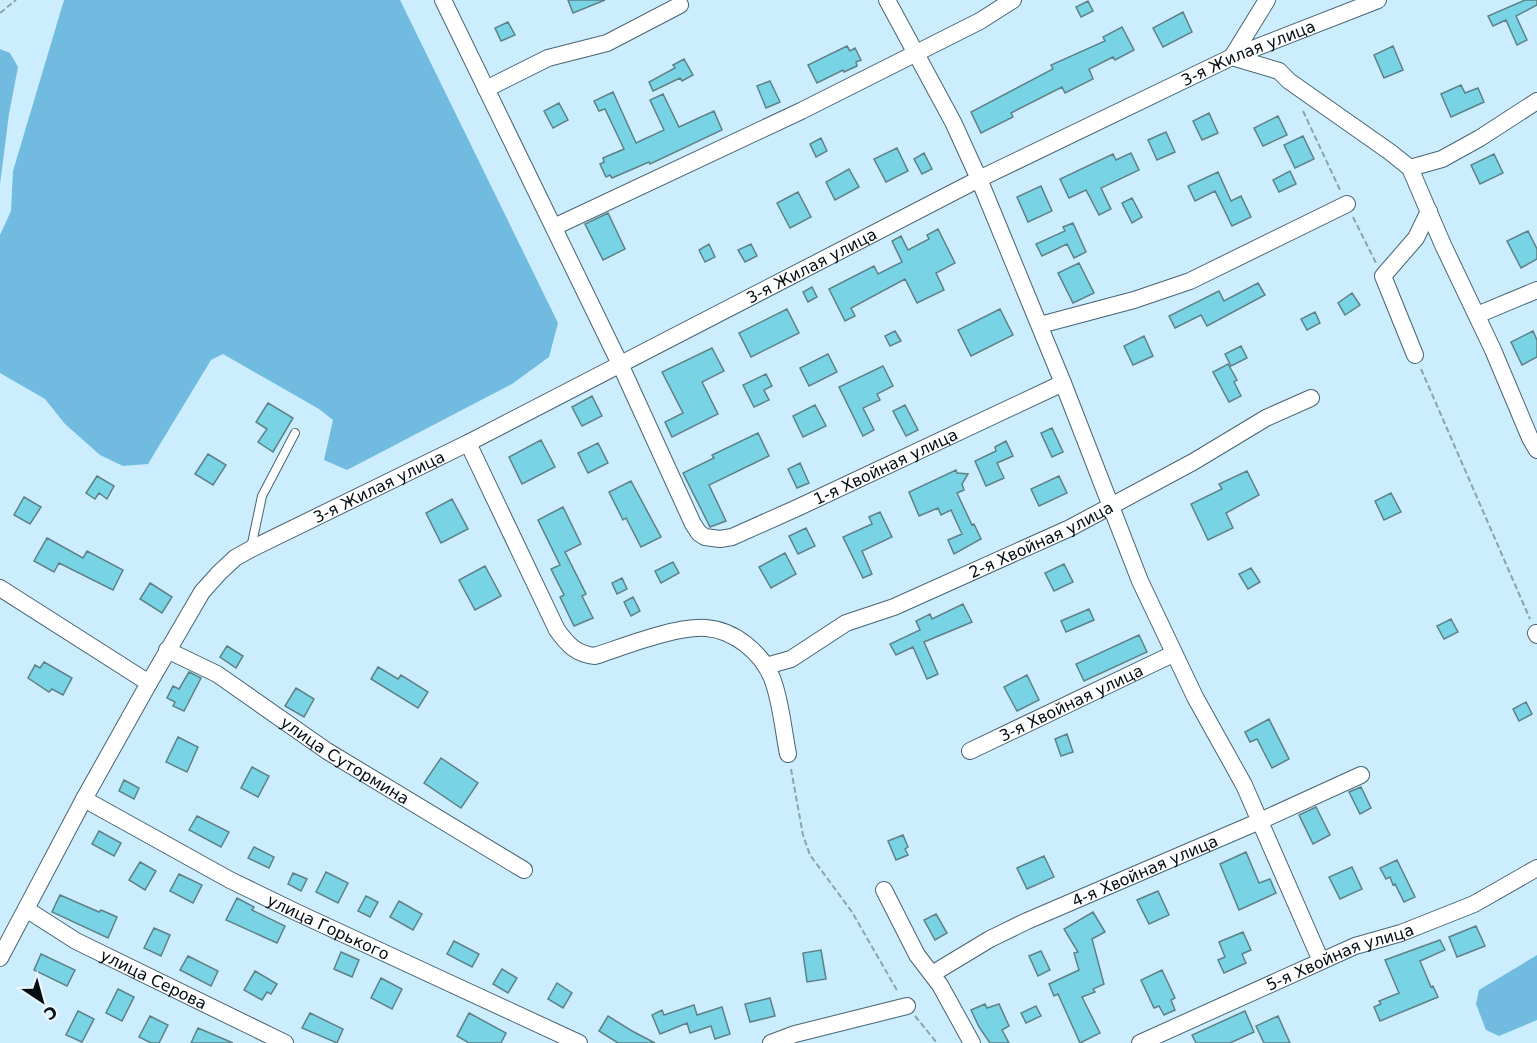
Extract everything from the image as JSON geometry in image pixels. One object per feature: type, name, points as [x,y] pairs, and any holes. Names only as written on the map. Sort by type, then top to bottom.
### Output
[{"type":"street","points":[[443,0],[620,364]]},
{"type":"street","points":[[887,0],[953,122],[979,178],[1064,383],[1140,580],[1173,654],[1228,755],[1260,822],[1321,961]]},
{"type":"street","points":[[554,227],[801,111],[980,21],[1013,0]]},
{"type":"street","points":[[1267,0],[1232,57],[1279,71],[1289,81],[1410,168],[1537,450]]},
{"type":"street","name":"3-я Жилая улица","points":[[251,549],[468,443],[979,178],[1232,57],[1378,0]]},
{"type":"street","points":[[486,89],[555,56],[607,43],[680,5]]},
{"type":"street","points":[[1410,168],[1442,159],[1480,138],[1537,101]]},
{"type":"street","points":[[1040,325],[1134,300],[1190,281],[1347,204]]},
{"type":"street","points":[[1415,355],[1383,276],[1416,238],[1429,211]]},
{"type":"street","points":[[1477,315],[1537,290]]},
{"type":"street","name":"1-я Хвойная улица","points":[[620,364],[693,524],[705,537],[720,539],[732,537],[797,508],[1064,383]]},
{"type":"street","name":"2-я Хвойная улица","points":[[766,666],[791,659],[846,623],[894,607],[1112,507],[1266,418],[1311,398]]},
{"type":"street","points":[[468,443],[557,630],[575,651],[595,656],[684,629],[706,628],[739,639],[766,666],[776,692],[788,754]]},
{"type":"street","points":[[0,958],[84,799],[202,592],[235,558],[251,549]]},
{"type":"street","points":[[0,588],[149,683]]},
{"type":"street","name":"улица Сутормина","points":[[167,650],[217,674],[327,751],[524,870]]},
{"type":"street","name":"3-я Хвойная улица","points":[[970,751],[1173,654]]},
{"type":"street","name":"4-я Хвойная улица","points":[[932,974],[990,939],[1027,921],[1260,822],[1361,775]]},
{"type":"street","name":"улица Горького","points":[[84,799],[230,879],[298,913],[579,1043]]},
{"type":"street","name":"5-я Хвойная улица","points":[[1140,1043],[1355,946],[1401,933],[1474,904],[1537,868]]},
{"type":"street","points":[[884,890],[917,955],[932,974],[972,1043]]},
{"type":"street","name":"улица Серова","points":[[26,909],[76,941],[285,1043]]},
{"type":"street","points":[[771,1043],[795,1034],[907,1006]]},
{"type":"lane","points":[[251,549],[262,496],[296,433]]},
{"type":"path","points":[[0,14],[16,0]]},
{"type":"path","points":[[1289,81],[1383,276]]},
{"type":"path","points":[[1415,355],[1483,506],[1537,634]]},
{"type":"path","points":[[788,754],[803,835],[810,855],[852,912],[907,1006],[937,1043]]},
{"type":"shaded area","points":[[64,0],[400,0],[558,323],[549,357],[512,384],[347,470],[324,460],[333,420],[319,409],[223,354],[211,360],[148,464],[123,466],[100,455],[65,424],[45,399],[0,373],[0,235],[11,211],[13,171]]},
{"type":"shaded area","points":[[0,49],[10,53],[18,67],[0,184]]},
{"type":"shaded area","points":[[1537,955],[1537,1020],[1499,1036],[1486,1030],[1476,1004],[1479,990]]},
{"type":"building","points":[[568,0],[605,0],[573,13]]},
{"type":"building","points":[[1525,0],[1537,0],[1537,5],[1516,16],[1527,40],[1517,45],[1506,20],[1493,26],[1488,16]]},
{"type":"building","points":[[1088,1],[1093,11],[1081,17],[1076,7]]},
{"type":"building","points":[[1183,12],[1192,32],[1163,47],[1153,28]]},
{"type":"building","points":[[508,22],[515,35],[501,41],[495,28]]},
{"type":"building","points":[[1122,27],[1134,50],[1115,60],[1113,57],[1089,69],[1093,79],[1065,93],[1062,87],[1011,113],[1013,117],[981,133],[971,112],[1053,69],[1051,65],[1105,41],[1103,37]]},
{"type":"building","points":[[847,46],[850,51],[855,48],[861,60],[856,62],[857,66],[817,83],[808,65]]},
{"type":"building","points":[[1393,46],[1403,70],[1384,78],[1374,55]]},
{"type":"building","points":[[684,59],[693,75],[682,81],[680,78],[653,91],[649,82],[675,68],[673,65]]},
{"type":"building","points":[[770,81],[780,102],[766,108],[757,86]]},
{"type":"building","points":[[1461,85],[1465,93],[1478,88],[1484,102],[1451,117],[1441,94]]},
{"type":"building","points":[[613,92],[636,143],[664,130],[650,100],[663,94],[679,127],[714,111],[722,130],[650,164],[649,162],[612,178],[610,175],[606,177],[600,164],[604,162],[603,158],[624,149],[605,109],[599,111],[594,101]]},
{"type":"building","points":[[559,103],[568,120],[553,128],[544,111]]},
{"type":"building","points":[[1209,113],[1218,133],[1202,140],[1193,121]]},
{"type":"building","points":[[1278,116],[1287,135],[1263,146],[1254,128]]},
{"type":"building","points":[[1166,132],[1175,152],[1157,160],[1148,140]]},
{"type":"building","points":[[1303,136],[1314,159],[1295,168],[1284,145]]},
{"type":"building","points":[[821,138],[827,151],[816,157],[810,144]]},
{"type":"building","points":[[897,148],[908,171],[886,182],[874,159]]},
{"type":"building","points":[[924,153],[932,169],[922,174],[914,159]]},
{"type":"building","points":[[1131,153],[1139,170],[1101,188],[1111,209],[1099,215],[1086,190],[1069,198],[1060,179],[1113,154],[1116,160]]},
{"type":"building","points":[[1494,154],[1503,173],[1480,184],[1471,165]]},
{"type":"building","points":[[849,169],[859,187],[835,200],[826,182]]},
{"type":"building","points":[[1290,171],[1296,184],[1279,192],[1273,180]]},
{"type":"building","points":[[1218,172],[1231,201],[1241,196],[1251,217],[1232,226],[1215,191],[1195,201],[1188,186]]},
{"type":"building","points":[[1041,186],[1052,211],[1028,222],[1017,197]]},
{"type":"building","points":[[798,192],[811,217],[790,228],[777,203]]},
{"type":"building","points":[[1132,198],[1142,217],[1132,223],[1122,203]]},
{"type":"building","points":[[608,213],[625,249],[603,260],[585,224]]},
{"type":"building","points":[[1073,223],[1086,252],[1074,258],[1067,244],[1042,256],[1036,244],[1065,231],[1063,227]]},
{"type":"building","points":[[938,229],[955,263],[936,273],[944,290],[917,303],[905,279],[851,308],[855,316],[845,321],[829,289],[874,266],[878,274],[902,262],[892,241],[901,236],[908,250],[929,239],[927,235]]},
{"type":"building","points":[[1528,231],[1537,249],[1537,259],[1521,268],[1507,241]]},
{"type":"building","points":[[709,244],[715,257],[705,262],[699,250]]},
{"type":"building","points":[[751,244],[757,256],[745,262],[738,250]]},
{"type":"building","points":[[1079,263],[1094,293],[1073,303],[1058,273]]},
{"type":"building","points":[[1258,283],[1265,295],[1207,326],[1201,315],[1175,328],[1169,316],[1219,291],[1224,301]]},
{"type":"building","points":[[812,287],[817,297],[808,302],[803,292]]},
{"type":"building","points":[[1352,293],[1360,305],[1345,315],[1338,303]]},
{"type":"building","points":[[787,309],[799,333],[751,357],[739,333]]},
{"type":"building","points":[[1000,309],[1013,335],[971,356],[958,330]]},
{"type":"building","points":[[1315,312],[1320,323],[1307,330],[1301,319]]},
{"type":"building","points":[[895,331],[901,341],[890,346],[885,336]]},
{"type":"building","points":[[1533,331],[1537,340],[1537,357],[1522,365],[1511,342]]},
{"type":"building","points":[[1144,336],[1153,356],[1133,365],[1124,346]]},
{"type":"building","points":[[1241,346],[1247,358],[1231,366],[1225,354]]},
{"type":"building","points":[[712,348],[724,371],[702,382],[718,414],[672,437],[665,422],[683,413],[662,372]]},
{"type":"building","points":[[828,354],[837,372],[809,386],[800,368]]},
{"type":"building","points":[[1228,364],[1237,380],[1234,382],[1241,396],[1229,402],[1213,372]]},
{"type":"building","points":[[883,366],[893,386],[877,394],[880,400],[863,408],[874,430],[863,436],[839,387]]},
{"type":"building","points":[[766,374],[772,386],[764,390],[769,400],[754,407],[743,385]]},
{"type":"building","points":[[592,396],[602,416],[582,426],[572,407]]},
{"type":"building","points":[[268,403],[293,418],[273,452],[258,442],[267,429],[256,422]]},
{"type":"building","points":[[815,405],[826,426],[803,437],[793,416]]},
{"type":"building","points":[[905,405],[918,430],[906,436],[893,411]]},
{"type":"building","points":[[1052,428],[1063,452],[1052,457],[1041,433]]},
{"type":"building","points":[[758,433],[769,456],[709,485],[726,521],[710,527],[683,473],[714,458],[712,455]]},
{"type":"building","points":[[541,440],[555,467],[522,484],[509,457]]},
{"type":"building","points":[[1006,441],[1013,456],[997,463],[1004,478],[986,486],[975,461],[996,451],[995,447]]},
{"type":"building","points":[[598,443],[608,463],[588,473],[578,453]]},
{"type":"building","points":[[208,454],[226,465],[213,485],[195,474]]},
{"type":"building","points":[[800,463],[809,483],[797,488],[788,469]]},
{"type":"building","points":[[956,470],[957,473],[968,474],[962,484],[964,490],[957,493],[981,539],[954,554],[948,540],[962,534],[951,510],[941,515],[938,508],[919,516],[909,492]]},
{"type":"building","points":[[1247,471],[1259,495],[1226,513],[1233,528],[1208,540],[1191,504],[1222,489],[1219,484]]},
{"type":"building","points":[[97,476],[114,486],[107,499],[99,493],[95,499],[86,493]]},
{"type":"building","points":[[1059,476],[1067,493],[1039,506],[1031,489]]},
{"type":"building","points":[[631,481],[661,537],[641,547],[626,518],[623,520],[609,492]]},
{"type":"building","points":[[1391,493],[1401,512],[1384,520],[1375,501]]},
{"type":"building","points":[[24,497],[41,507],[30,524],[14,515]]},
{"type":"building","points":[[452,499],[468,529],[441,543],[426,513]]},
{"type":"building","points":[[563,507],[581,544],[565,552],[586,594],[582,596],[593,618],[574,626],[560,597],[564,595],[551,569],[560,565],[538,520]]},
{"type":"building","points":[[880,512],[892,537],[862,551],[872,574],[863,578],[843,537],[872,524],[869,517]]},
{"type":"building","points":[[806,528],[815,546],[798,554],[789,536]]},
{"type":"building","points":[[47,538],[83,558],[87,551],[123,570],[113,590],[59,563],[54,572],[34,561]]},
{"type":"building","points":[[785,553],[796,574],[771,588],[759,567]]},
{"type":"building","points":[[673,562],[679,573],[661,583],[655,571]]},
{"type":"building","points":[[1064,564],[1073,582],[1054,591],[1045,573]]},
{"type":"building","points":[[485,566],[501,596],[475,610],[459,580]]},
{"type":"building","points":[[1251,568],[1260,582],[1248,589],[1239,574]]},
{"type":"building","points":[[622,578],[627,589],[617,594],[612,583]]},
{"type":"building","points":[[150,583],[172,597],[162,613],[140,599]]},
{"type":"building","points":[[633,597],[640,611],[631,616],[624,602]]},
{"type":"building","points":[[963,604],[972,622],[924,642],[938,674],[927,679],[913,647],[896,655],[890,644],[920,630],[916,621],[930,614],[932,619]]},
{"type":"building","points":[[1089,609],[1094,620],[1066,632],[1061,621]]},
{"type":"building","points":[[1451,619],[1458,632],[1444,639],[1437,626]]},
{"type":"building","points":[[1139,635],[1147,652],[1084,681],[1076,664]]},
{"type":"building","points":[[227,646],[243,656],[236,668],[220,657]]},
{"type":"building","points":[[44,662],[72,678],[63,695],[52,689],[49,692],[28,678],[35,665],[40,668]]},
{"type":"building","points":[[378,667],[398,679],[401,675],[428,692],[418,708],[371,679]]},
{"type":"building","points":[[189,672],[201,678],[184,711],[173,706],[175,702],[167,698],[173,686],[179,689]]},
{"type":"building","points":[[1027,675],[1039,700],[1017,711],[1004,687]]},
{"type":"building","points":[[296,688],[314,699],[304,717],[285,706]]},
{"type":"building","points":[[1526,702],[1532,714],[1519,721],[1513,709]]},
{"type":"building","points":[[1269,719],[1289,759],[1272,768],[1257,739],[1250,742],[1245,732]]},
{"type":"building","points":[[1067,734],[1073,752],[1061,756],[1055,739]]},
{"type":"building","points":[[178,737],[198,747],[187,772],[166,762]]},
{"type":"building","points":[[441,758],[478,783],[461,808],[424,783]]},
{"type":"building","points":[[252,767],[269,776],[258,797],[241,788]]},
{"type":"building","points":[[124,780],[139,788],[134,799],[119,791]]},
{"type":"building","points":[[1361,787],[1371,808],[1360,814],[1349,792]]},
{"type":"building","points":[[1316,807],[1330,835],[1313,844],[1299,815]]},
{"type":"building","points":[[197,816],[229,832],[221,847],[189,830]]},
{"type":"building","points":[[99,831],[121,843],[114,856],[92,844]]},
{"type":"building","points":[[903,835],[908,847],[905,849],[908,855],[896,860],[888,841]]},
{"type":"building","points":[[254,847],[274,857],[269,868],[248,858]]},
{"type":"building","points":[[1246,852],[1259,883],[1270,879],[1276,893],[1239,910],[1220,864]]},
{"type":"building","points":[[1044,856],[1054,877],[1027,889],[1017,868]]},
{"type":"building","points":[[1397,860],[1415,897],[1404,902],[1395,884],[1393,885],[1390,877],[1386,879],[1380,868]]},
{"type":"building","points":[[140,862],[156,871],[145,890],[129,880]]},
{"type":"building","points":[[1352,867],[1362,889],[1340,899],[1329,877]]},
{"type":"building","points":[[326,872],[348,883],[338,903],[316,892]]},
{"type":"building","points":[[293,873],[307,879],[301,891],[288,884]]},
{"type":"building","points":[[179,874],[202,885],[193,903],[170,891]]},
{"type":"building","points":[[1158,891],[1169,915],[1149,924],[1137,900]]},
{"type":"building","points":[[60,895],[99,912],[101,910],[117,917],[108,938],[52,912]]},
{"type":"building","points":[[366,896],[378,902],[370,917],[358,911]]},
{"type":"building","points":[[237,898],[254,907],[252,910],[285,926],[277,943],[226,920]]},
{"type":"building","points":[[399,901],[422,914],[413,930],[390,917]]},
{"type":"building","points":[[1093,912],[1105,932],[1092,939],[1104,984],[1093,989],[1095,992],[1082,997],[1100,1033],[1080,1043],[1058,994],[1054,996],[1049,984],[1079,970],[1074,953],[1078,952],[1064,929]]},
{"type":"building","points":[[936,914],[947,933],[935,940],[924,920]]},
{"type":"building","points":[[1476,926],[1485,946],[1457,957],[1449,937]]},
{"type":"building","points":[[154,928],[170,935],[161,956],[144,948]]},
{"type":"building","points":[[1243,932],[1251,950],[1242,954],[1246,963],[1224,973],[1218,960],[1225,957],[1219,942]]},
{"type":"building","points":[[1440,940],[1445,950],[1420,961],[1438,997],[1380,1021],[1374,1007],[1381,1004],[1379,1001],[1399,993],[1385,960]]},
{"type":"building","points":[[454,941],[479,954],[472,967],[447,954]]},
{"type":"building","points":[[821,950],[826,979],[807,982],[803,953]]},
{"type":"building","points":[[1041,951],[1050,970],[1038,976],[1029,956]]},
{"type":"building","points":[[341,952],[359,960],[352,977],[334,969]]},
{"type":"building","points":[[41,954],[75,970],[67,986],[34,970]]},
{"type":"building","points":[[188,956],[218,971],[211,986],[180,970]]},
{"type":"building","points":[[502,969],[517,978],[508,993],[493,984]]},
{"type":"building","points":[[1162,970],[1175,998],[1171,1000],[1175,1010],[1164,1015],[1159,1006],[1154,1008],[1141,980]]},
{"type":"building","points":[[255,971],[277,984],[271,994],[267,992],[262,1000],[244,990]]},
{"type":"building","points":[[381,978],[402,989],[392,1009],[371,998]]},
{"type":"building","points":[[557,983],[572,993],[563,1008],[548,999]]},
{"type":"building","points":[[118,989],[134,997],[122,1021],[106,1013]]},
{"type":"building","points":[[770,998],[775,1016],[750,1022],[745,1004]]},
{"type":"building","points":[[985,1004],[987,1008],[999,1004],[1009,1026],[1002,1030],[1009,1043],[990,1043],[979,1027],[971,1010]]},
{"type":"building","points":[[694,1005],[697,1015],[722,1007],[730,1034],[715,1039],[711,1026],[690,1033],[687,1023],[660,1034],[652,1015],[662,1010],[664,1015]]},
{"type":"building","points":[[1036,1006],[1041,1016],[1026,1023],[1021,1013]]},
{"type":"building","points":[[78,1011],[94,1019],[82,1042],[66,1035]]},
{"type":"building","points":[[1245,1011],[1254,1032],[1230,1043],[1196,1043],[1192,1035]]},
{"type":"building","points":[[310,1013],[343,1029],[337,1043],[302,1028]]},
{"type":"building","points":[[469,1013],[506,1033],[501,1043],[469,1043],[457,1036]]},
{"type":"building","points":[[150,1016],[168,1025],[159,1043],[151,1043],[139,1037]]},
{"type":"building","points":[[608,1016],[655,1043],[618,1043],[599,1031]]},
{"type":"building","points":[[1278,1016],[1290,1043],[1264,1043],[1256,1026]]},
{"type":"building","points":[[198,1028],[233,1043],[191,1043]]}]
